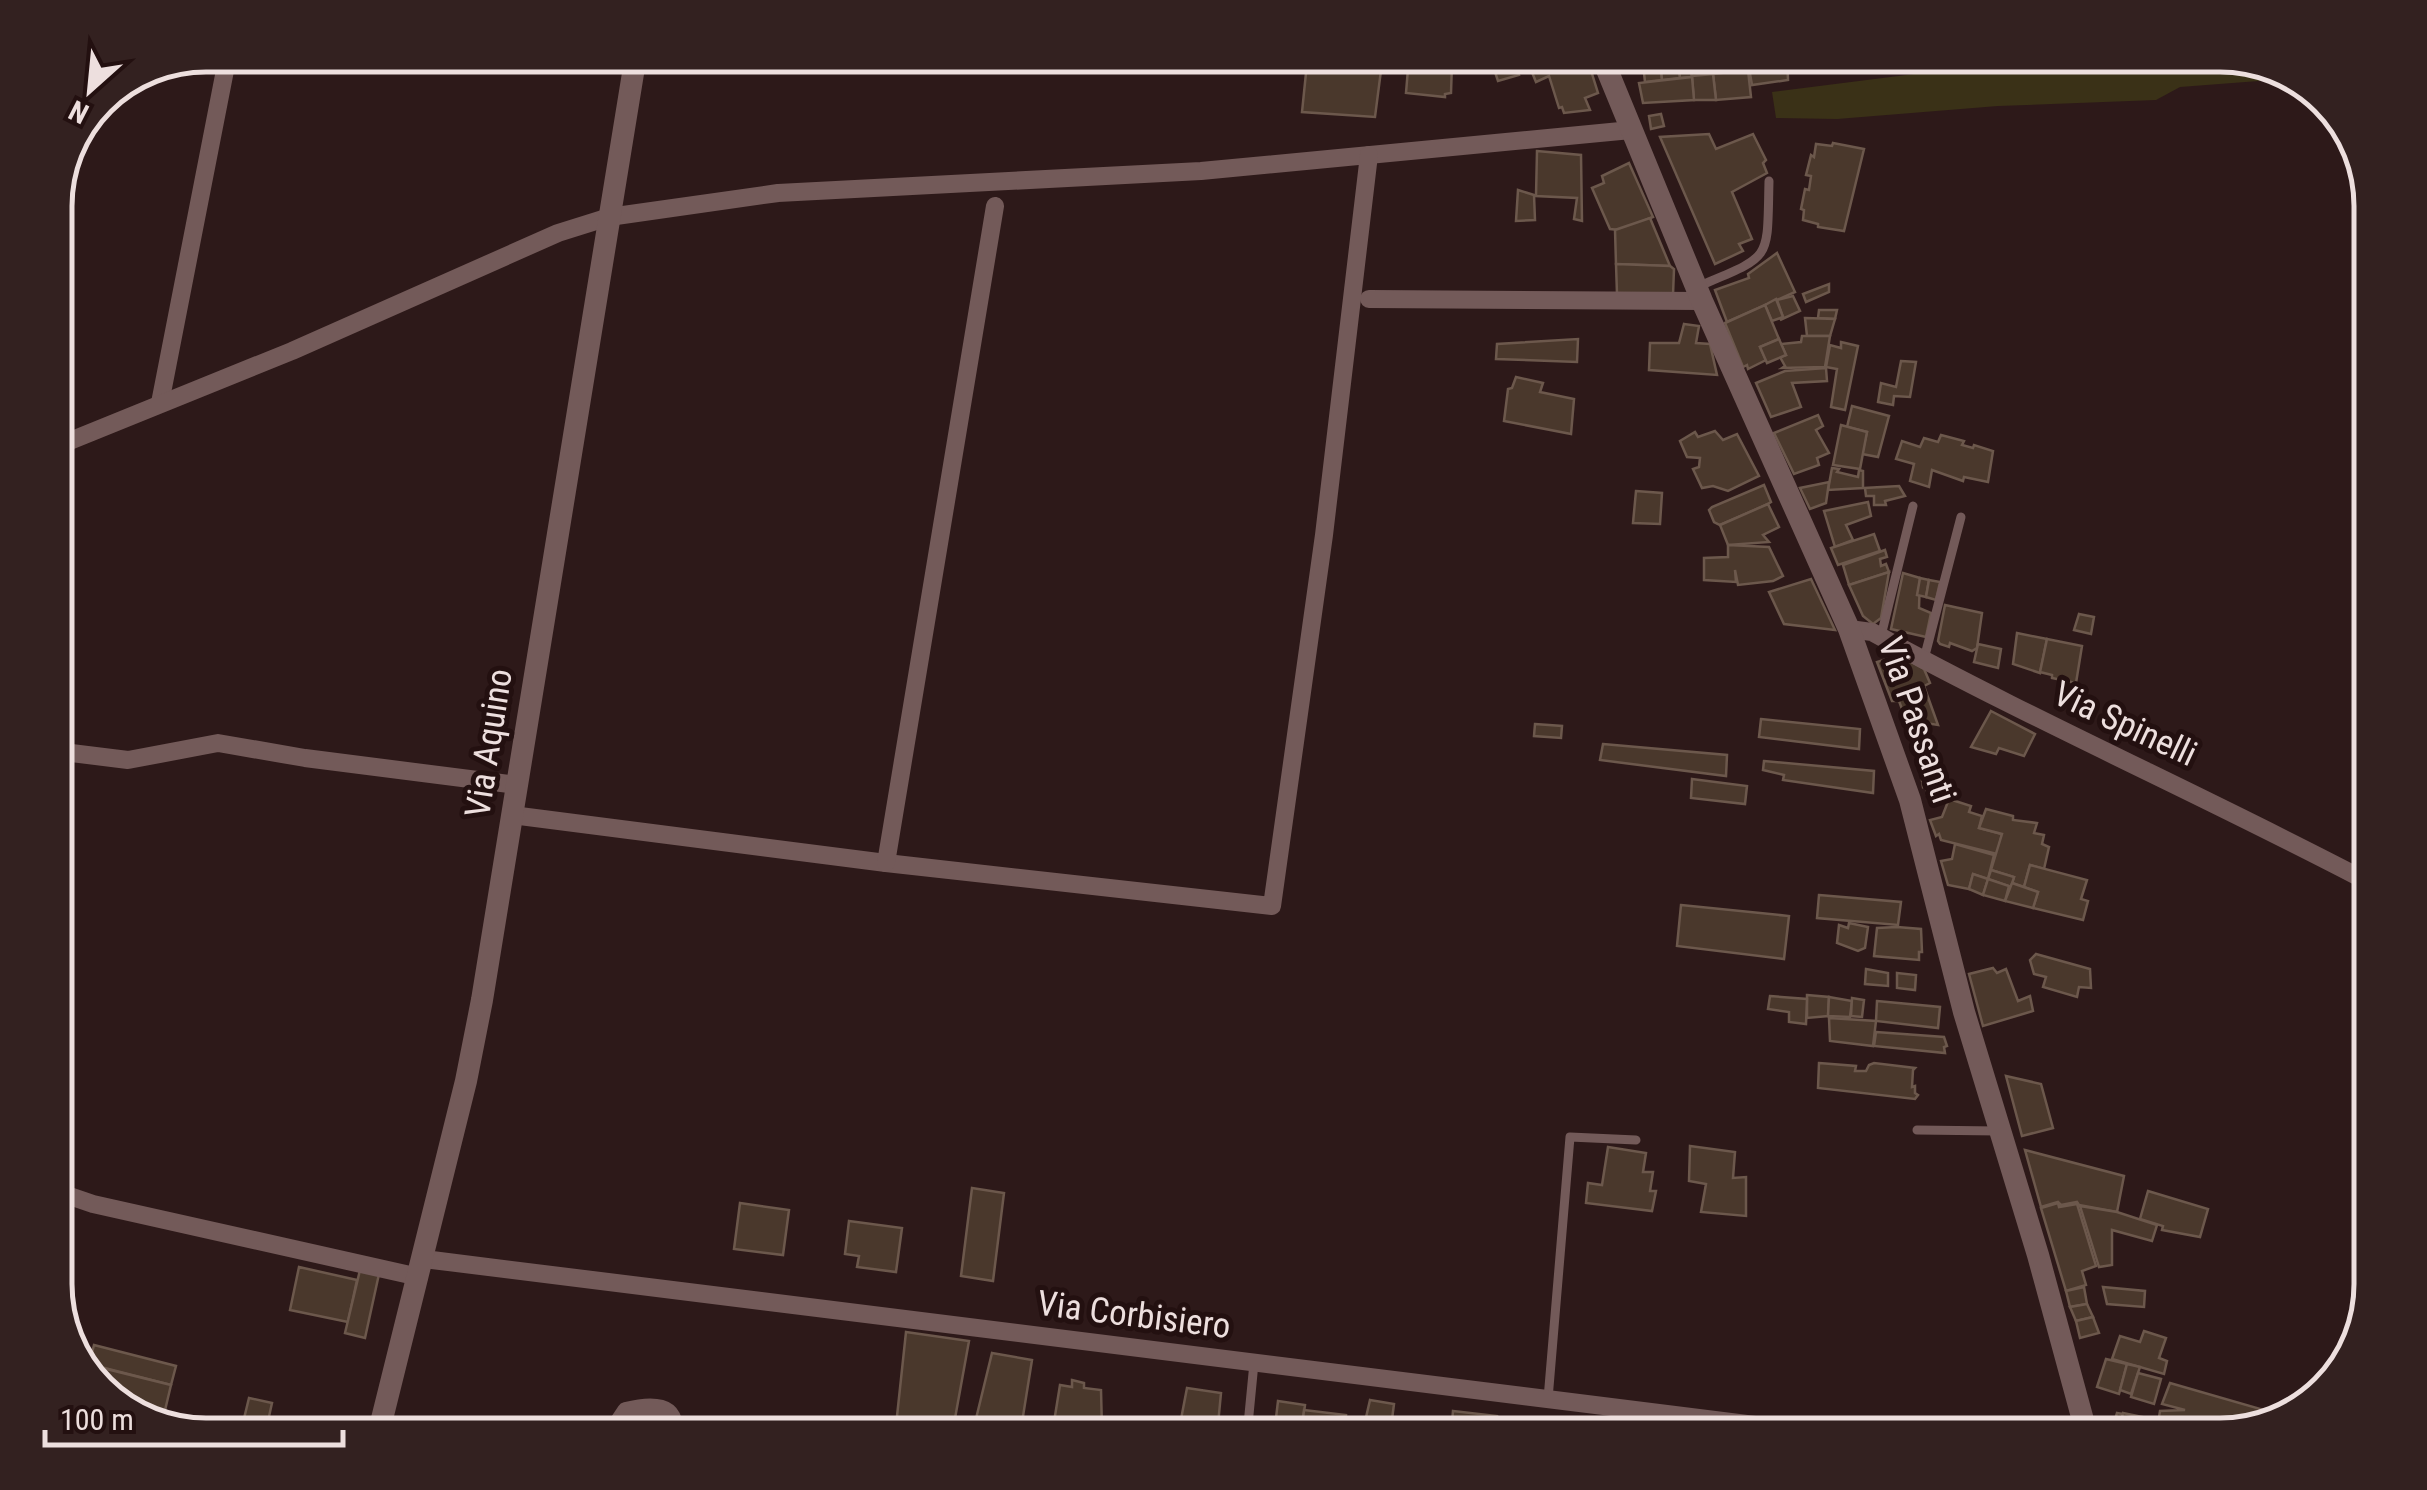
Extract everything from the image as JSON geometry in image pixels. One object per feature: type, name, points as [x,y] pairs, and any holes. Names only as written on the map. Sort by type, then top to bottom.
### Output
[{"type":"street","points":[[160,403],[225,72]]},
{"type":"street","name":"Via Aquino","points":[[382,1418],[470,1065],[633,72]]},
{"type":"street","name":"Via Passanti","points":[[1607,72],[1699,294],[1849,629],[1910,800],[1964,1012],[2043,1271],[2082,1418]]},
{"type":"street","points":[[73,439],[292,352],[558,233],[609,217],[778,192],[1201,171],[1632,130]]},
{"type":"street","points":[[512,815],[886,863],[1272,906],[1324,535],[1368,155]]},
{"type":"street","points":[[886,863],[995,206]]},
{"type":"street","points":[[1370,298],[1699,294]]},
{"type":"street","name":"Via Spinelli","points":[[1849,629],[1861,628],[1882,636],[2038,720],[2243,816],[2354,875]]},
{"type":"street","points":[[73,753],[128,760],[218,743],[517,785]]},
{"type":"street","name":"Via Corbisiero","points":[[73,1197],[421,1268],[1254,1362],[1700,1418]]},
{"type":"street","points":[[621,1418],[626,1410],[637,1408],[667,1410],[674,1418]]},
{"type":"lane","points":[[1699,294],[1755,262],[1768,244],[1769,181]]},
{"type":"lane","points":[[1882,636],[1913,506]]},
{"type":"lane","points":[[1924,659],[1962,517]]},
{"type":"lane","points":[[1917,1130],[2000,1132]]},
{"type":"lane","points":[[1548,1399],[1570,1137],[1636,1140]]},
{"type":"lane","points":[[1248,1418],[1254,1362]]},
{"type":"shaded area","points":[[1930,72],[2220,72],[2265,81],[2180,87],[2156,100],[1998,106],[1837,119],[1776,118],[1772,92]]},
{"type":"building","points":[[1306,72],[1381,72],[1375,117],[1302,112]]},
{"type":"building","points":[[1408,72],[1452,72],[1451,93],[1445,97],[1406,93]]},
{"type":"building","points":[[1495,72],[1518,72],[1519,75],[1498,81]]},
{"type":"building","points":[[1532,72],[1591,72],[1598,93],[1585,98],[1590,110],[1564,113],[1549,76],[1536,82]]},
{"type":"building","points":[[1644,72],[1661,72],[1662,80],[1645,82]]},
{"type":"building","points":[[1661,72],[1679,72],[1680,78],[1662,80]]},
{"type":"building","points":[[1679,72],[1691,72],[1692,77],[1680,78]]},
{"type":"building","points":[[1748,72],[1751,97],[1716,100],[1713,74]]},
{"type":"building","points":[[1750,72],[1788,72],[1788,80],[1752,85]]},
{"type":"building","points":[[1713,74],[1716,100],[1694,100],[1692,76]]},
{"type":"building","points":[[1692,77],[1694,100],[1643,103],[1639,83]]},
{"type":"building","points":[[1661,114],[1664,126],[1651,129],[1649,116]]},
{"type":"building","points":[[1709,134],[1716,149],[1753,134],[1766,160],[1763,163],[1767,173],[1732,192],[1752,239],[1739,244],[1743,251],[1715,264],[1660,137]]},
{"type":"building","points":[[1816,144],[1864,149],[1844,231],[1803,220],[1801,209],[1805,189],[1809,190],[1811,176],[1806,175]]},
{"type":"building","points":[[1537,151],[1581,155],[1582,221],[1574,219],[1577,198],[1536,196]]},
{"type":"building","points":[[1629,163],[1653,217],[1620,230],[1610,229],[1592,188],[1604,183],[1602,176]]},
{"type":"building","points":[[1518,190],[1534,195],[1535,220],[1516,221]]},
{"type":"building","points":[[1650,218],[1670,266],[1616,264],[1615,230]]},
{"type":"building","points":[[1777,253],[1795,292],[1727,322],[1715,290],[1749,278],[1748,274]]},
{"type":"building","points":[[1616,264],[1670,266],[1674,269],[1673,295],[1617,294]]},
{"type":"building","points":[[1829,284],[1829,292],[1806,302],[1803,294]]},
{"type":"building","points":[[1793,296],[1800,311],[1780,320],[1783,317],[1777,300]]},
{"type":"building","points":[[1776,299],[1783,317],[1772,321],[1765,305]]},
{"type":"building","points":[[1765,305],[1779,339],[1760,347],[1766,360],[1748,369],[1747,365],[1743,367],[1725,323]]},
{"type":"building","points":[[1819,310],[1837,310],[1835,319],[1818,318]]},
{"type":"building","points":[[1805,318],[1835,319],[1830,336],[1807,336]]},
{"type":"building","points":[[1684,324],[1699,326],[1696,343],[1710,344],[1717,375],[1649,370],[1650,343],[1679,343]]},
{"type":"building","points":[[1802,336],[1830,336],[1825,367],[1782,368],[1785,366],[1780,357],[1786,355],[1781,344],[1801,342]]},
{"type":"building","points":[[1578,339],[1577,362],[1496,359],[1497,344]]},
{"type":"building","points":[[1779,339],[1786,355],[1767,363],[1760,347]]},
{"type":"building","points":[[1841,342],[1858,346],[1845,410],[1831,407],[1837,369],[1826,367],[1830,345],[1841,348]]},
{"type":"building","points":[[1901,361],[1916,362],[1910,397],[1894,396],[1893,405],[1878,402],[1881,383],[1896,387]]},
{"type":"building","points":[[1826,368],[1827,381],[1792,383],[1801,407],[1771,417],[1756,383],[1785,371]]},
{"type":"building","points":[[1516,377],[1543,383],[1540,392],[1574,399],[1571,434],[1504,421],[1508,389]]},
{"type":"building","points":[[1852,406],[1889,416],[1878,457],[1862,454],[1867,432],[1847,427]]},
{"type":"building","points":[[1818,415],[1823,426],[1816,430],[1829,453],[1817,458],[1819,465],[1794,474],[1774,433]]},
{"type":"building","points":[[1841,425],[1867,432],[1860,469],[1833,465]]},
{"type":"building","points":[[1715,431],[1723,440],[1737,434],[1759,476],[1728,491],[1713,486],[1702,488],[1693,469],[1699,467],[1700,458],[1687,457],[1680,441],[1695,432],[1698,437]]},
{"type":"building","points":[[1941,435],[1964,441],[1962,445],[1993,451],[1988,482],[1964,477],[1963,481],[1932,470],[1929,487],[1910,481],[1914,464],[1896,459],[1902,441],[1920,447],[1924,438],[1938,442]]},
{"type":"building","points":[[1832,468],[1858,477],[1859,470],[1863,471],[1863,488],[1828,490]]},
{"type":"building","points":[[1829,482],[1826,503],[1810,509],[1800,488]]},
{"type":"building","points":[[1764,485],[1771,502],[1720,525],[1714,522],[1709,510],[1712,507]]},
{"type":"building","points":[[1899,486],[1905,496],[1885,501],[1886,505],[1874,505],[1874,496],[1866,496],[1865,488]]},
{"type":"building","points":[[1636,491],[1662,493],[1660,524],[1633,523]]},
{"type":"building","points":[[1868,502],[1871,516],[1846,525],[1853,540],[1835,547],[1824,511]]},
{"type":"building","points":[[1768,504],[1779,527],[1763,535],[1769,542],[1728,545],[1720,525]]},
{"type":"building","points":[[1874,534],[1880,551],[1838,565],[1831,548]]},
{"type":"building","points":[[1728,545],[1769,547],[1783,576],[1738,585],[1735,570],[1736,582],[1704,580],[1704,558],[1728,557]]},
{"type":"building","points":[[1885,550],[1887,557],[1880,559],[1881,566],[1886,564],[1889,572],[1849,585],[1843,565]]},
{"type":"building","points":[[1889,572],[1881,618],[1873,624],[1863,616],[1849,585]]},
{"type":"building","points":[[1903,573],[1920,578],[1919,608],[1931,613],[1926,637],[1891,629]]},
{"type":"building","points":[[1920,578],[1929,580],[1926,597],[1917,595]]},
{"type":"building","points":[[1811,579],[1835,630],[1784,624],[1769,592]]},
{"type":"building","points":[[1929,580],[1940,582],[1936,600],[1926,597]]},
{"type":"building","points":[[1945,605],[1982,613],[1977,648],[1972,651],[1950,643],[1949,647],[1940,644]]},
{"type":"building","points":[[2079,614],[2094,617],[2091,634],[2074,630]]},
{"type":"building","points":[[2017,633],[2047,639],[2040,673],[2013,664]]},
{"type":"building","points":[[2047,639],[2082,646],[2076,683],[2040,672]]},
{"type":"building","points":[[1978,644],[2001,649],[1998,668],[1974,662]]},
{"type":"building","points":[[1899,655],[1924,669],[1930,683],[1924,686],[1938,725],[1906,720],[1899,701],[1892,701],[1877,662]]},
{"type":"building","points":[[1991,711],[2035,734],[2024,756],[1999,748],[1996,754],[1971,747]]},
{"type":"building","points":[[1761,719],[1860,729],[1859,749],[1759,737]]},
{"type":"building","points":[[1535,724],[1562,726],[1561,738],[1534,736]]},
{"type":"building","points":[[1603,744],[1727,755],[1726,776],[1600,760]]},
{"type":"building","points":[[1934,745],[1947,800],[1927,795],[1926,786],[1923,787],[1917,749]]},
{"type":"building","points":[[1764,761],[1874,771],[1873,793],[1783,780],[1784,775],[1763,770]]},
{"type":"building","points":[[1692,779],[1747,786],[1745,804],[1691,798]]},
{"type":"building","points":[[1949,799],[1971,806],[1969,812],[1982,816],[1979,828],[2002,834],[1997,854],[1936,836],[1930,820],[1942,817]]},
{"type":"building","points":[[1986,809],[2013,816],[2013,820],[2037,823],[2034,833],[2044,835],[2042,844],[2049,847],[2044,869],[2030,865],[2024,887],[2012,883],[2014,877],[1991,870],[2002,834],[1979,828]]},
{"type":"building","points":[[1955,844],[1994,855],[1988,879],[1973,874],[1969,889],[1948,885],[1941,861],[1952,859]]},
{"type":"building","points":[[2030,865],[2087,880],[2081,899],[2088,901],[2083,920],[2033,908],[2038,892],[2024,887]]},
{"type":"building","points":[[1991,870],[2014,877],[2011,887],[1988,879]]},
{"type":"building","points":[[1973,874],[1988,879],[1983,895],[1969,889]]},
{"type":"building","points":[[1988,879],[2009,886],[2005,901],[1983,895]]},
{"type":"building","points":[[2012,883],[2038,892],[2033,908],[2005,901]]},
{"type":"building","points":[[1819,895],[1901,902],[1898,925],[1817,918]]},
{"type":"building","points":[[1681,905],[1789,916],[1784,959],[1677,946]]},
{"type":"building","points":[[1849,923],[1868,927],[1865,948],[1858,951],[1837,943],[1839,925],[1848,928]]},
{"type":"building","points":[[1877,928],[1921,929],[1919,960],[1874,956]]},
{"type":"building","points":[[2036,954],[2090,969],[2091,988],[2079,987],[2077,997],[2043,987],[2046,977],[2034,974],[2030,960]]},
{"type":"building","points":[[1993,968],[1997,973],[2006,969],[2018,1001],[2030,996],[2033,1011],[1983,1026],[1969,974]]},
{"type":"building","points":[[1866,969],[1888,973],[1888,986],[1865,984]]},
{"type":"building","points":[[1897,973],[1916,975],[1915,990],[1897,988]]},
{"type":"building","points":[[1807,995],[1829,997],[1828,1016],[1807,1018]]},
{"type":"building","points":[[1770,996],[1807,999],[1806,1024],[1789,1022],[1789,1012],[1768,1009]]},
{"type":"building","points":[[1829,997],[1852,1001],[1850,1017],[1828,1016]]},
{"type":"building","points":[[1852,998],[1864,1000],[1862,1017],[1851,1016]]},
{"type":"building","points":[[1877,1001],[1940,1007],[1938,1028],[1876,1021]]},
{"type":"building","points":[[1829,1018],[1876,1021],[1873,1046],[1830,1041]]},
{"type":"building","points":[[1876,1032],[1944,1037],[1947,1046],[1945,1053],[1874,1046]]},
{"type":"building","points":[[1819,1063],[1856,1066],[1855,1071],[1866,1071],[1874,1063],[1915,1068],[1912,1087],[1918,1095],[1915,1099],[1818,1088]]},
{"type":"building","points":[[2006,1076],[2041,1084],[2053,1128],[2022,1136]]},
{"type":"building","points":[[1690,1146],[1735,1152],[1733,1178],[1746,1177],[1746,1216],[1701,1212],[1706,1184],[1689,1181]]},
{"type":"building","points":[[1608,1147],[1646,1153],[1643,1172],[1653,1172],[1650,1191],[1656,1191],[1652,1211],[1586,1203],[1588,1183],[1602,1185]]},
{"type":"building","points":[[2025,1150],[2124,1176],[2117,1212],[2077,1202],[2041,1207]]},
{"type":"building","points":[[972,1188],[1004,1193],[993,1281],[961,1276]]},
{"type":"building","points":[[2148,1191],[2208,1209],[2200,1237],[2162,1230],[2163,1226],[2140,1219]]},
{"type":"building","points":[[740,1203],[789,1210],[783,1255],[734,1249]]},
{"type":"building","points":[[2058,1203],[2059,1207],[2077,1204],[2096,1266],[2082,1271],[2086,1285],[2066,1291],[2041,1208]]},
{"type":"building","points":[[2080,1206],[2117,1212],[2157,1225],[2152,1241],[2112,1230],[2112,1265],[2099,1267]]},
{"type":"building","points":[[849,1221],[902,1228],[896,1272],[857,1267],[859,1256],[845,1254]]},
{"type":"building","points":[[299,1267],[357,1280],[348,1322],[290,1310]]},
{"type":"building","points":[[360,1270],[379,1274],[365,1338],[345,1333]]},
{"type":"building","points":[[2084,1287],[2087,1304],[2070,1307],[2066,1291]]},
{"type":"building","points":[[2103,1287],[2145,1291],[2144,1307],[2107,1304]]},
{"type":"building","points":[[2087,1304],[2093,1317],[2076,1321],[2070,1307]]},
{"type":"building","points":[[2093,1317],[2099,1333],[2080,1338],[2076,1321]]},
{"type":"building","points":[[2144,1331],[2166,1338],[2159,1358],[2167,1361],[2164,1374],[2112,1359],[2120,1336],[2140,1342]]},
{"type":"building","points":[[906,1332],[969,1341],[955,1418],[897,1418]]},
{"type":"building","points":[[94,1345],[176,1366],[171,1385],[103,1368],[92,1353]]},
{"type":"building","points":[[992,1353],[1032,1360],[1023,1418],[976,1418]]},
{"type":"building","points":[[2106,1359],[2127,1364],[2119,1394],[2097,1387]]},
{"type":"building","points":[[2127,1364],[2140,1367],[2131,1394],[2120,1390]]},
{"type":"building","points":[[104,1368],[171,1385],[165,1410],[125,1390]]},
{"type":"building","points":[[2138,1373],[2161,1379],[2154,1404],[2131,1397]]},
{"type":"building","points":[[1072,1380],[1084,1383],[1084,1388],[1101,1390],[1102,1418],[1055,1418],[1060,1385],[1072,1387]]},
{"type":"building","points":[[2170,1383],[2263,1410],[2220,1418],[2163,1418],[2159,1417],[2160,1411],[2185,1410],[2162,1404]]},
{"type":"building","points":[[1187,1388],[1221,1393],[1219,1418],[1181,1418]]},
{"type":"building","points":[[249,1398],[272,1403],[269,1418],[244,1418]]},
{"type":"building","points":[[1370,1400],[1394,1404],[1392,1418],[1366,1418]]},
{"type":"building","points":[[1278,1401],[1305,1405],[1303,1418],[1276,1418]]},
{"type":"building","points":[[1304,1410],[1346,1415],[1346,1418],[1303,1418]]},
{"type":"building","points":[[1453,1411],[1497,1416],[1497,1418],[1452,1418]]},
{"type":"building","points":[[2123,1413],[2147,1418],[2122,1418]]}]
